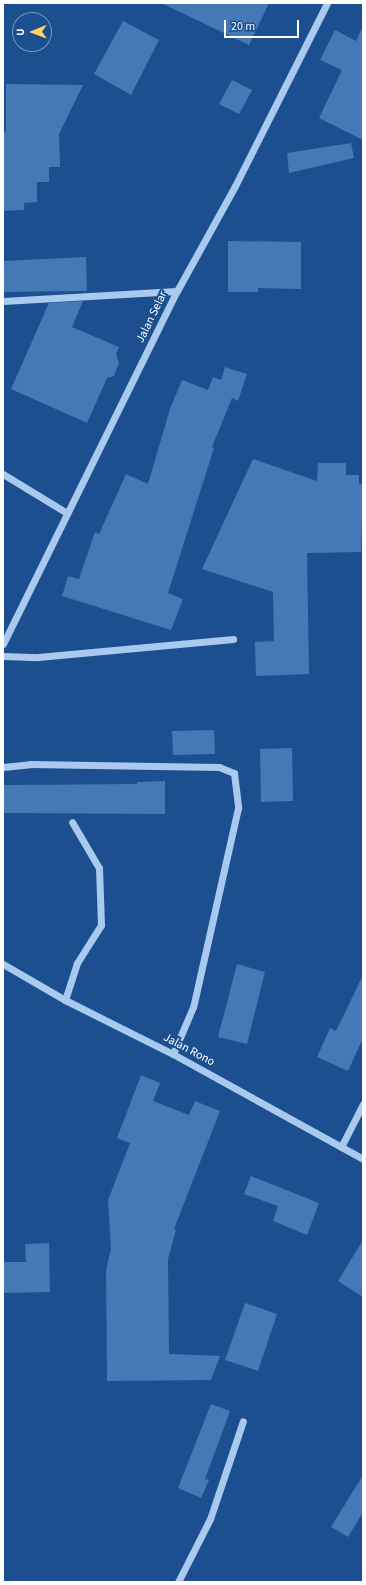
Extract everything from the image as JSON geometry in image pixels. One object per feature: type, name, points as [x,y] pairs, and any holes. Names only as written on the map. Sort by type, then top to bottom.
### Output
[{"type":"street","name":"Jalan Selar","points":[[3,644],[177,291],[235,186],[327,3]]},
{"type":"street","points":[[3,301],[177,291]]},
{"type":"street","points":[[3,474],[67,513]]},
{"type":"street","points":[[3,656],[38,658],[233,640]]},
{"type":"street","points":[[3,767],[30,764],[219,767],[234,773],[238,808],[192,1007],[173,1054]]},
{"type":"street","points":[[65,1000],[77,963],[101,925],[99,868],[72,822]]},
{"type":"street","name":"Jalan Rono","points":[[3,964],[65,1000],[173,1054],[363,1159]]},
{"type":"street","points":[[341,1147],[363,1104]]},
{"type":"street","points":[[178,1582],[210,1519],[243,1421]]},
{"type":"building","points":[[161,3],[269,3],[249,45]]},
{"type":"building","points":[[123,21],[159,40],[131,95],[94,74]]},
{"type":"building","points":[[363,26],[363,140],[319,118],[342,70],[320,60],[335,30],[356,41]]},
{"type":"building","points":[[232,80],[252,90],[239,114],[219,104]]},
{"type":"building","points":[[6,84],[83,85],[59,134],[60,167],[49,167],[49,182],[37,182],[37,202],[24,203],[24,210],[3,211],[3,132],[6,132]]},
{"type":"building","points":[[351,143],[354,158],[289,173],[287,153]]},
{"type":"building","points":[[228,241],[301,242],[301,289],[258,288],[258,292],[228,292]]},
{"type":"building","points":[[86,257],[87,291],[3,292],[3,261]]},
{"type":"building","points":[[83,301],[72,327],[119,347],[116,354],[119,363],[114,376],[107,378],[87,423],[11,389],[49,303]]},
{"type":"building","points":[[225,367],[247,374],[238,401],[232,398],[212,447],[214,448],[168,593],[183,599],[171,630],[62,596],[68,576],[79,579],[95,532],[99,534],[126,474],[148,484],[170,409],[182,380],[208,390],[213,377],[221,380]]},
{"type":"building","points":[[253,459],[317,481],[318,463],[346,463],[346,475],[359,475],[359,484],[363,484],[361,552],[307,553],[309,674],[256,676],[255,642],[274,641],[273,592],[202,569]]},
{"type":"building","points":[[214,730],[215,754],[173,755],[172,731]]},
{"type":"building","points":[[292,748],[293,801],[261,802],[260,749]]},
{"type":"building","points":[[165,781],[165,814],[3,813],[3,785],[137,784],[137,782]]},
{"type":"building","points":[[237,964],[265,972],[247,1044],[218,1037]]},
{"type":"building","points":[[363,975],[363,1038],[348,1071],[317,1057],[330,1028],[336,1031]]},
{"type":"building","points":[[141,1075],[160,1083],[153,1101],[189,1115],[195,1101],[220,1111],[174,1229],[176,1230],[168,1259],[169,1354],[220,1356],[211,1380],[107,1381],[106,1270],[111,1249],[108,1200],[130,1143],[117,1138]]},
{"type":"building","points":[[251,1176],[319,1203],[307,1235],[273,1221],[278,1206],[244,1194]]},
{"type":"building","points":[[363,1240],[363,1297],[338,1281]]},
{"type":"building","points":[[49,1243],[50,1292],[3,1293],[3,1262],[26,1262],[25,1244]]},
{"type":"building","points":[[245,1303],[277,1314],[258,1371],[225,1360]]},
{"type":"building","points":[[211,1404],[230,1411],[205,1479],[209,1480],[201,1498],[178,1488]]},
{"type":"building","points":[[363,1475],[363,1512],[348,1537],[331,1527]]}]
